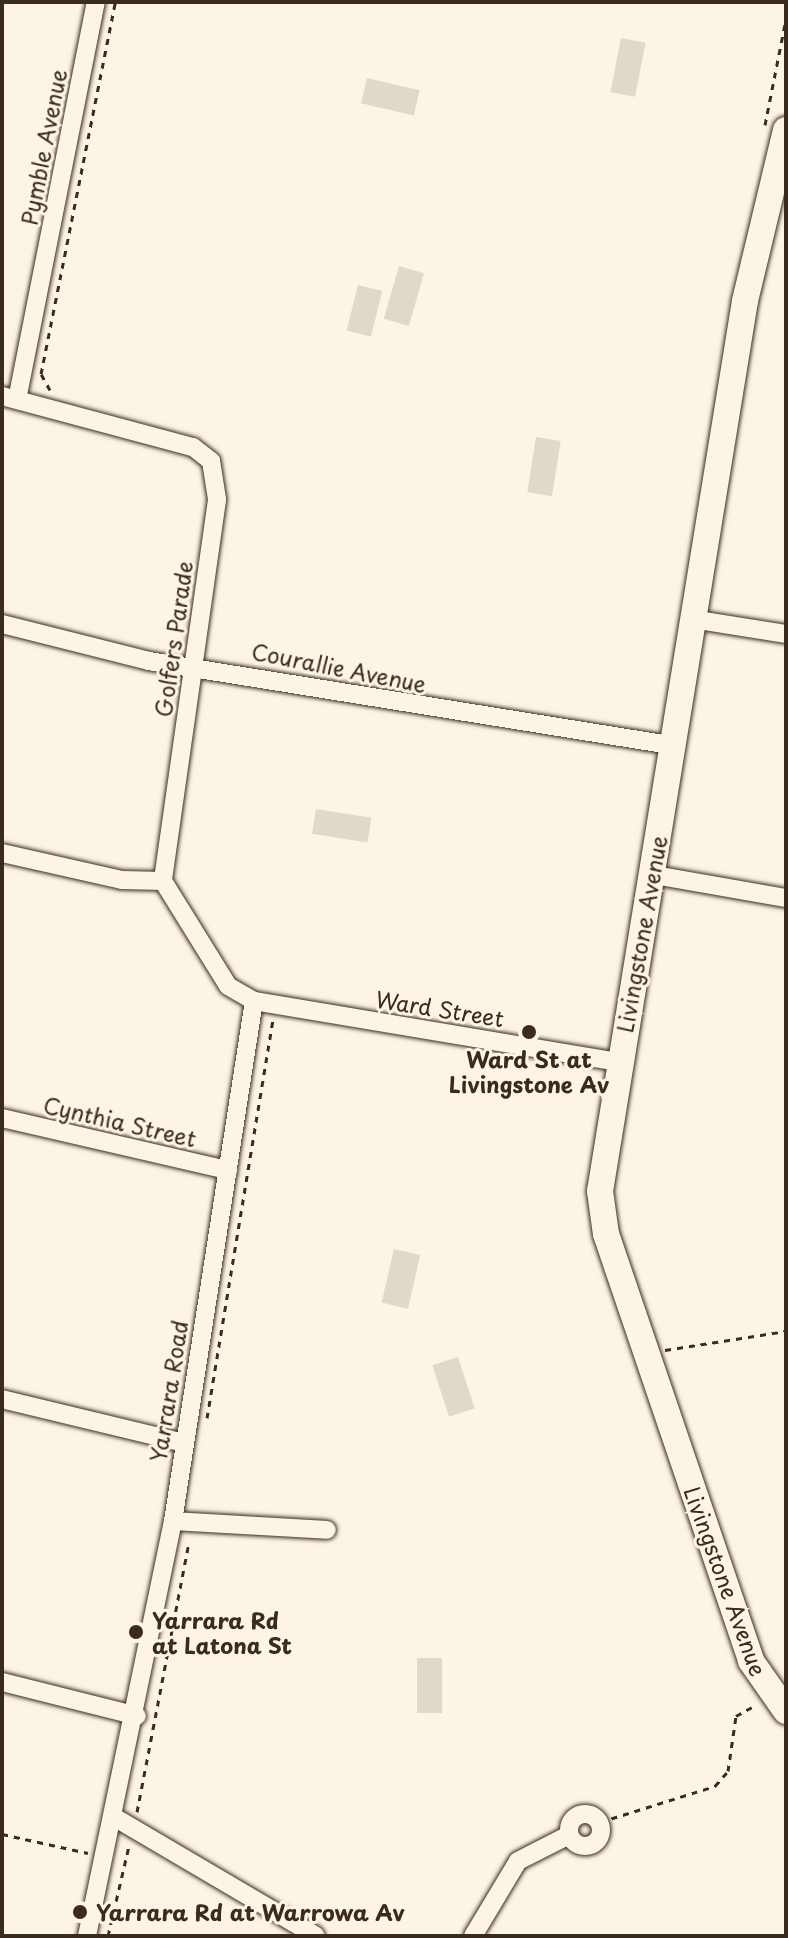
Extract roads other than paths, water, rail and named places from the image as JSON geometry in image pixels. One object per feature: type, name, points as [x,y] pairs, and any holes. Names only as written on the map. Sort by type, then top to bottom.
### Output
[{"type":"street","name":"Pymble Avenue","points":[[10,395],[96,2]]},
{"type":"street","name":"Livingstone Avenue","points":[[786,130],[745,301],[670,745],[654,875],[619,1062],[601,1213],[645,1353],[751,1661],[786,1711]]},
{"type":"street","name":"Golfers Parade","points":[[10,395],[193,447],[211,461],[217,500],[163,881]]},
{"type":"street","points":[[692,619],[786,634]]},
{"type":"street","name":"Courallie Avenue","points":[[2,624],[149,661],[193,663],[670,745]]},
{"type":"street","points":[[2,853],[122,880],[163,881],[228,986],[254,1001]]},
{"type":"street","points":[[654,875],[786,898]]},
{"type":"street","name":"Ward Street","points":[[254,1001],[619,1062]]},
{"type":"street","name":"Yarrara Road","points":[[87,1936],[137,1716],[173,1521],[254,1001]]},
{"type":"street","name":"Cynthia Street","points":[[2,1118],[228,1170]]},
{"type":"street","points":[[2,1399],[184,1443]]},
{"type":"street","points":[[173,1521],[327,1530]]},
{"type":"street","points":[[2,1682],[137,1716]]},
{"type":"street","points":[[114,1817],[316,1936]]},
{"type":"street","points":[[473,1936],[518,1861],[569,1835],[590,1846],[602,1833],[600,1822]]},
{"type":"place","name":"Ward St at Livingstone Av","points":[[529,1032]]},
{"type":"place","name":"Yarrara Rd at Latona St","points":[[136,1632]]},
{"type":"place","name":"Yarrara Rd at Warrowa Av","points":[[80,1912]]}]
